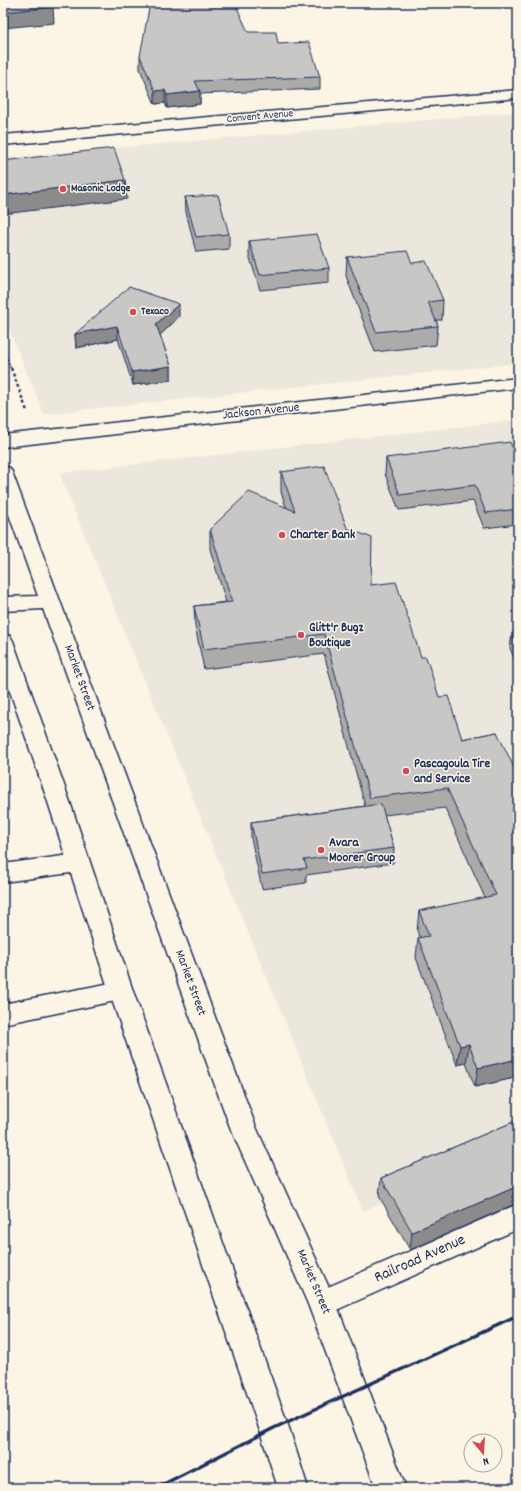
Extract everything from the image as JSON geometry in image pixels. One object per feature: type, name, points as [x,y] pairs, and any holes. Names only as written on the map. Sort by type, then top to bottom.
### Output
[{"type":"main road","name":"Convent Avenue","points":[[3,140],[518,94]]},
{"type":"main road","name":"Jackson Avenue","points":[[3,441],[518,383]]},
{"type":"main road","name":"Market Street","points":[[3,472],[243,1127],[322,1303],[391,1488]]},
{"type":"main road","points":[[3,604],[51,602]]},
{"type":"main road","points":[[3,641],[121,991],[269,1413],[293,1488]]},
{"type":"main road","points":[[3,873],[78,862]]},
{"type":"main road","points":[[3,1014],[121,991]]},
{"type":"main road","name":"Railroad Avenue","points":[[322,1303],[518,1216]]},
{"type":"path","points":[[3,347],[27,411]]},
{"type":"shaded area","points":[[518,112],[518,363],[44,414],[3,315],[3,158]]},
{"type":"shaded area","points":[[518,420],[518,1150],[363,1211],[59,473]]},
{"type":"building","points":[[3,3],[51,3],[53,7],[3,12]]},
{"type":"building","points":[[150,3],[235,3],[248,32],[276,32],[278,44],[309,42],[320,77],[195,81],[200,91],[167,95],[165,90],[155,91],[140,56]]},
{"type":"building","points":[[114,148],[125,180],[3,195],[3,161]]},
{"type":"building","points":[[218,195],[229,234],[196,237],[185,197]]},
{"type":"building","points":[[317,234],[329,268],[260,275],[249,241]]},
{"type":"building","points":[[407,251],[412,263],[426,261],[443,300],[428,302],[438,326],[376,332],[347,257]]},
{"type":"building","points":[[129,287],[179,304],[156,324],[171,366],[132,372],[117,326],[75,334]]},
{"type":"building","points":[[510,442],[518,461],[518,509],[486,513],[475,485],[400,495],[386,458]]},
{"type":"building","points":[[324,466],[347,528],[372,538],[371,585],[396,582],[421,657],[426,657],[439,697],[448,696],[462,739],[497,732],[518,776],[518,1059],[478,1068],[469,1044],[460,1046],[418,938],[429,936],[419,911],[496,895],[447,788],[370,798],[324,634],[204,649],[194,606],[232,602],[210,529],[249,492],[295,511],[281,472]]},
{"type":"building","points":[[518,632],[518,647],[512,633]]},
{"type":"building","name":"Avara Moorer Group","points":[[381,804],[394,848],[304,860],[307,868],[262,874],[251,822]]},
{"type":"building","points":[[518,1120],[518,1186],[412,1232],[381,1178]]},
{"type":"railway","points":[[156,1488],[274,1428],[518,1316]]},
{"type":"place","name":"Masonic Lodge","points":[[63,189]]},
{"type":"place","name":"Texaco","points":[[133,312]]},
{"type":"place","name":"Charter Bank","points":[[282,535]]},
{"type":"place","name":"Glitt'r Bugz Boutique","points":[[301,635]]},
{"type":"place","name":"Pascagoula Tire and Service","points":[[406,771]]},
{"type":"place","name":"Avara Moorer Group","points":[[321,850]]}]
